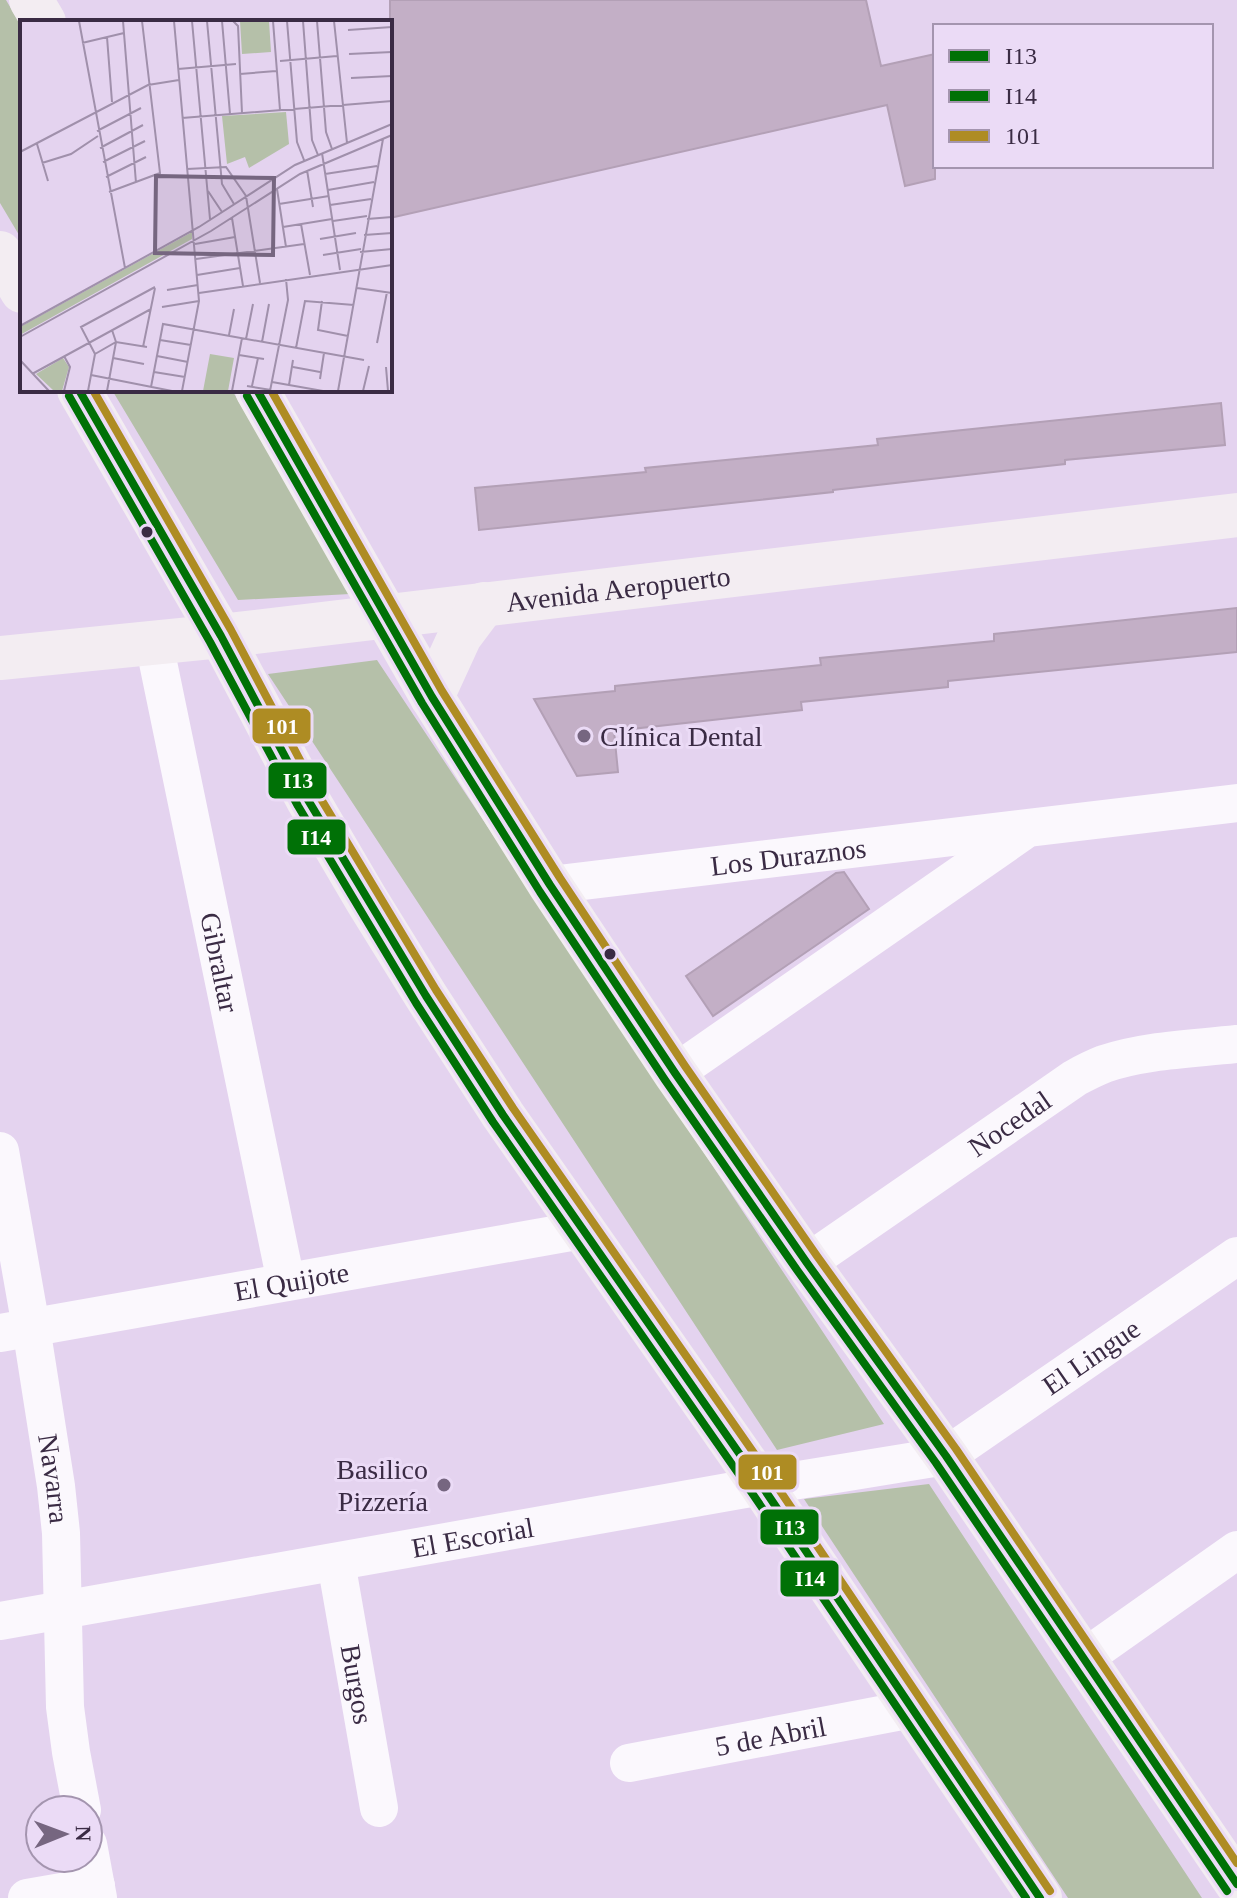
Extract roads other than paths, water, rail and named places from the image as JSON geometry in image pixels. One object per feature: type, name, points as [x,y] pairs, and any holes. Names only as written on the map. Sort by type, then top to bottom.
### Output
[{"type":"main road","points":[[31,0],[43,20]]},
{"type":"main road","points":[[0,253],[20,288]]},
{"type":"main road","points":[[80,392],[221,636],[308,800],[366,899],[503,1115],[762,1486],[1040,1898]]},
{"type":"main road","points":[[258,392],[432,697],[550,885],[675,1073],[946,1456],[1084,1658],[1225,1847],[1237,1884]]},
{"type":"main road","name":"Avenida Aeropuerto","points":[[0,658],[221,636],[1237,515]]},
{"type":"main road","points":[[432,697],[460,636],[484,604]]},
{"type":"street","name":"Gibraltar","points":[[154,643],[286,1282]]},
{"type":"street","name":"Los Duraznos","points":[[550,885],[1237,803]]},
{"type":"street","name":"Los Duraznos","points":[[675,1073],[1028,828]]},
{"type":"street","name":"Nocedal","points":[[807,1263],[1075,1078],[1104,1064],[1132,1057],[1237,1044]]},
{"type":"street","name":"Navarra","points":[[0,1151],[15,1330],[56,1486],[61,1533],[67,1727],[79,1794]]},
{"type":"street","name":"El Quijote","points":[[15,1330],[582,1230]]},
{"type":"street","name":"El Lingue","points":[[946,1456],[1237,1256]]},
{"type":"street","name":"El Escorial","points":[[0,1621],[946,1456]]},
{"type":"street","points":[[1084,1658],[1237,1550]]},
{"type":"street","name":"Burgos","points":[[336,1562],[379,1808]]},
{"type":"street","name":"5 de Abril","points":[[629,1763],[912,1709]]},
{"type":"street","points":[[27,1898],[97,1892]]},
{"type":"place","name":"Clínica Dental","points":[[584,736]]},
{"type":"place","name":"Basilico Pizzería","points":[[444,1485]]}]
